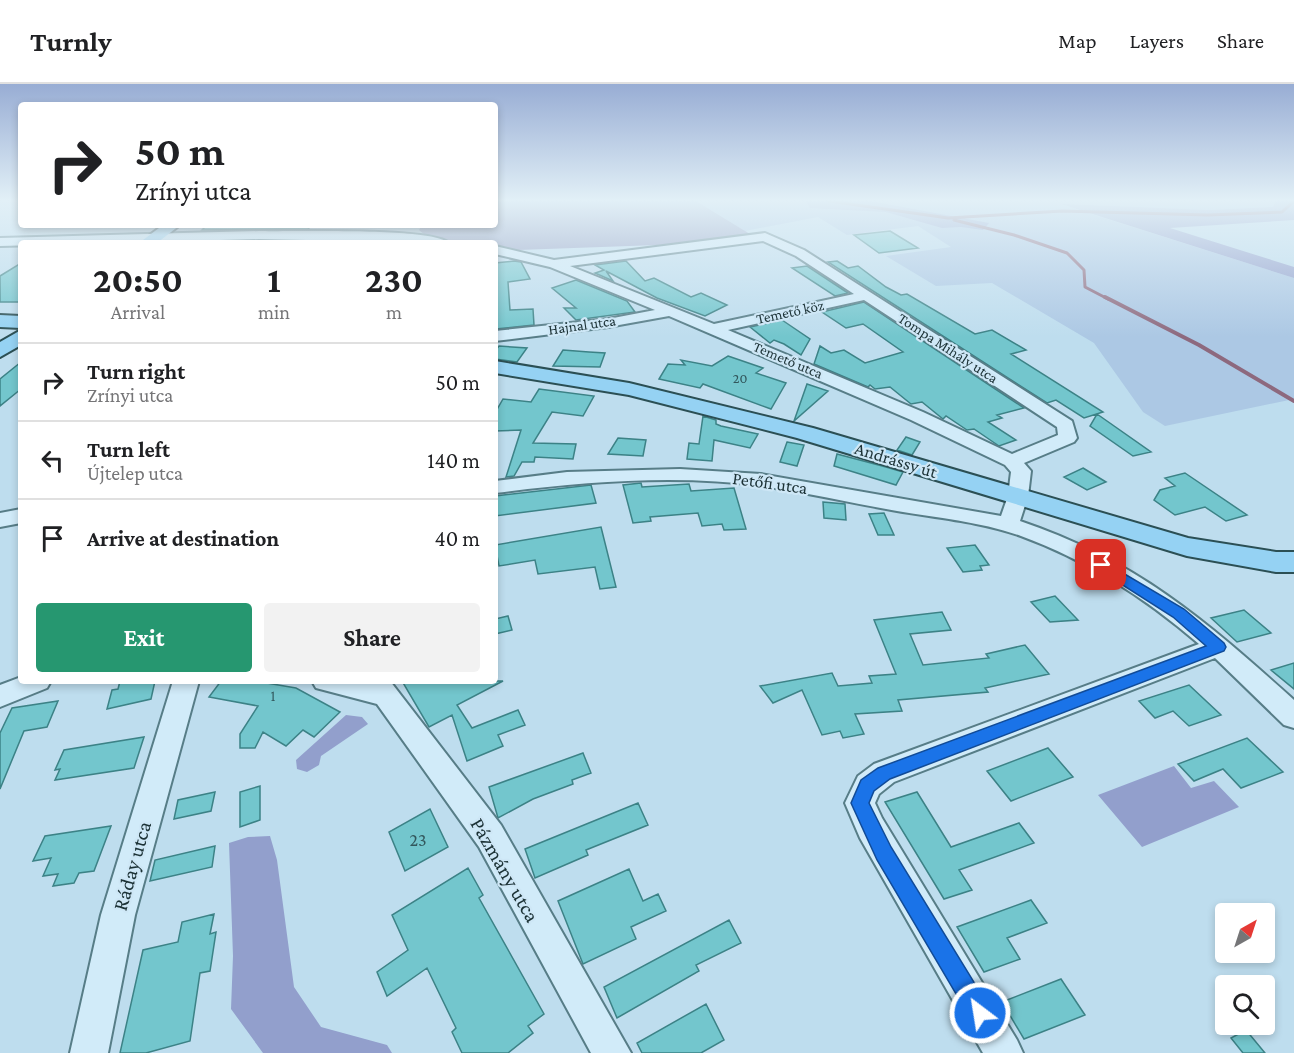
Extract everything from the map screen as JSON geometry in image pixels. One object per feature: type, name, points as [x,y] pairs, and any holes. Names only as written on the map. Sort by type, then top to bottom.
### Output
[{"type":"main road","points":[[0,321],[18,322]]},
{"type":"main road","points":[[0,351],[18,338]]},
{"type":"main road","name":"Andrássy út","points":[[498,367],[629,389],[805,433],[1187,548],[1276,562],[1294,562]]},
{"type":"street","name":"Tompa Mihály utca","points":[[554,264],[693,246]]},
{"type":"street","name":"Tompa Mihály utca","points":[[785,246],[800,253],[1066,425],[1068,438],[1012,461]]},
{"type":"street","name":"Temető utca","points":[[498,251],[554,264],[713,329],[917,416],[1012,461]]},
{"type":"street","name":"Temető köz","points":[[713,329],[867,296]]},
{"type":"street","name":"Hajnal utca","points":[[498,336],[608,323],[668,312]]},
{"type":"street","points":[[1008,524],[1018,496],[1021,471],[1012,461]]},
{"type":"street","name":"Petőfi utca","points":[[498,487],[567,478],[681,474],[761,480],[1008,524],[1040,534],[1121,575],[1179,613],[1294,717]]},
{"type":"street","points":[[0,520],[18,517]]},
{"type":"street","points":[[1004,1053],[871,828],[860,803],[868,785],[884,773],[1218,647]]},
{"type":"street","points":[[0,696],[30,684]]},
{"type":"street","name":"Ráday utca","points":[[89,1053],[118,915],[185,684]]},
{"type":"street","points":[[349,684],[380,688]]},
{"type":"street","name":"Pázmány utca","points":[[380,688],[490,836],[545,938],[612,1053]]},
{"type":"shaded area","points":[[498,246],[623,246],[518,250]]},
{"type":"shaded area","points":[[1193,246],[1294,278],[1294,399],[1165,426],[1143,412],[1094,343],[992,283],[936,286],[886,256],[951,247]]},
{"type":"shaded area","points":[[1194,246],[1228,246],[1294,267],[1294,278]]},
{"type":"shaded area","points":[[346,715],[362,717],[368,724],[321,756],[319,765],[307,772],[297,769],[296,760]]},
{"type":"shaded area","points":[[1174,766],[1191,788],[1214,781],[1239,807],[1142,847],[1098,795]]},
{"type":"shaded area","points":[[270,836],[277,860],[294,987],[321,1027],[387,1045],[392,1053],[263,1053],[231,1009],[233,956],[229,843],[248,837]]},
{"type":"building","points":[[870,246],[918,248],[879,253]]},
{"type":"building","points":[[626,261],[645,281],[654,278],[691,297],[701,293],[727,305],[705,316],[657,298],[606,271],[613,281],[595,273],[604,270],[595,265]]},
{"type":"building","points":[[837,261],[848,268],[858,266],[886,287],[901,295],[907,294],[975,334],[992,330],[1026,350],[1011,354],[1103,412],[1084,418],[1056,400],[1047,403],[828,262]]},
{"type":"building","points":[[521,262],[530,279],[508,282],[510,310],[533,309],[534,325],[498,329],[498,263]]},
{"type":"building","points":[[18,265],[18,302],[0,302],[0,276]]},
{"type":"building","points":[[807,266],[848,293],[835,296],[792,268]]},
{"type":"building","points":[[576,280],[627,301],[635,312],[576,320],[564,308],[576,308],[552,288]]},
{"type":"building","points":[[864,302],[1024,408],[997,415],[1002,418],[988,422],[1016,440],[999,446],[974,429],[967,430],[946,416],[943,419],[922,402],[911,404],[890,387],[875,389],[870,385],[868,387],[814,364],[820,346],[831,353],[844,350],[865,363],[903,352],[863,324],[846,328],[822,312]]},
{"type":"building","points":[[782,320],[810,339],[801,355],[774,340],[770,343],[750,327]]},
{"type":"building","points":[[498,347],[527,348],[517,362],[498,359]]},
{"type":"building","points":[[563,350],[605,353],[600,367],[553,366]]},
{"type":"building","points":[[728,356],[763,368],[756,373],[786,383],[771,409],[703,384],[700,388],[659,379],[668,364],[685,365],[681,360],[712,366]]},
{"type":"building","points":[[18,364],[18,391],[0,406],[0,379]]},
{"type":"building","points":[[807,384],[828,391],[794,421]]},
{"type":"building","points":[[539,389],[594,396],[583,416],[552,412],[533,443],[576,444],[573,459],[535,457],[534,462],[522,462],[514,476],[506,477],[521,430],[498,431],[498,408],[503,399],[531,402]]},
{"type":"building","points":[[1097,414],[1151,452],[1133,456],[1090,426]]},
{"type":"building","points":[[703,416],[716,420],[716,424],[721,426],[758,434],[750,448],[714,440],[712,461],[687,459],[689,443],[699,444]]},
{"type":"building","points":[[906,437],[920,442],[912,455],[897,450]]},
{"type":"building","points":[[618,438],[646,440],[643,456],[608,454]]},
{"type":"building","points":[[787,442],[804,445],[797,466],[780,462]]},
{"type":"building","points":[[837,454],[903,472],[896,485],[834,466]]},
{"type":"building","points":[[1083,468],[1106,482],[1087,490],[1064,477]]},
{"type":"building","points":[[1185,473],[1247,515],[1226,521],[1205,507],[1175,515],[1154,500],[1160,490],[1175,486],[1165,478]]},
{"type":"building","points":[[641,483],[642,487],[689,484],[691,491],[734,488],[746,529],[724,530],[722,524],[702,526],[698,513],[650,517],[651,521],[633,523],[623,485]]},
{"type":"building","points":[[591,485],[596,503],[498,516],[498,496]]},
{"type":"building","points":[[823,502],[845,504],[846,520],[824,518]]},
{"type":"building","points":[[884,513],[894,535],[878,535],[869,514]]},
{"type":"building","points":[[601,527],[616,587],[600,589],[595,567],[538,574],[535,560],[499,566],[498,544]]},
{"type":"building","points":[[975,545],[989,565],[980,566],[982,570],[963,572],[947,548]]},
{"type":"building","points":[[1055,596],[1078,620],[1050,622],[1031,602]]},
{"type":"building","points":[[1244,610],[1271,633],[1237,642],[1211,618]]},
{"type":"building","points":[[942,612],[951,630],[910,634],[923,665],[989,658],[986,654],[1025,645],[1049,674],[985,688],[988,692],[898,700],[902,711],[855,714],[864,734],[843,738],[840,731],[822,735],[802,690],[773,703],[760,686],[832,673],[838,686],[872,683],[869,676],[896,674],[874,620]]},
{"type":"building","points":[[508,616],[512,630],[498,633],[498,618]]},
{"type":"building","points":[[1294,663],[1294,689],[1271,670]]},
{"type":"building","points":[[119,684],[154,684],[151,699],[107,709],[112,690],[118,689]]},
{"type":"building","points":[[219,684],[273,684],[296,688],[340,712],[314,737],[303,730],[286,746],[263,732],[255,748],[240,748],[240,734],[258,706],[209,697]]},
{"type":"building","points":[[404,684],[497,684],[457,705],[472,728],[518,710],[525,725],[498,735],[503,746],[467,761],[452,715],[429,727]]},
{"type":"building","points":[[1189,685],[1221,715],[1189,726],[1173,711],[1155,718],[1139,701]]},
{"type":"building","points":[[58,701],[47,727],[24,731],[0,789],[0,733],[12,708]]},
{"type":"building","points":[[144,737],[134,768],[55,780],[60,769],[55,770],[64,750]]},
{"type":"building","points":[[1247,738],[1283,772],[1241,788],[1223,769],[1194,781],[1178,764]]},
{"type":"building","points":[[1048,748],[1073,777],[1011,801],[987,771]]},
{"type":"building","points":[[583,753],[591,773],[572,780],[573,784],[533,799],[498,818],[489,787]]},
{"type":"building","points":[[260,786],[260,820],[240,827],[240,792]]},
{"type":"building","points":[[215,792],[211,811],[174,819],[178,800]]},
{"type":"building","points":[[917,792],[951,847],[1019,823],[1034,843],[959,870],[972,890],[944,899],[885,802]]},
{"type":"building","points":[[638,803],[648,825],[586,850],[588,855],[535,878],[525,849]]},
{"type":"building","points":[[430,809],[448,847],[405,871],[389,832]]},
{"type":"building","points":[[111,826],[94,871],[79,873],[74,883],[53,886],[58,874],[43,876],[51,858],[33,861],[45,836]]},
{"type":"building","points":[[215,846],[212,867],[150,881],[155,860]]},
{"type":"building","points":[[468,868],[483,895],[479,898],[544,1014],[528,1026],[533,1033],[508,1053],[462,1053],[452,1032],[456,1028],[427,968],[387,996],[377,972],[408,950],[392,915]]},
{"type":"building","points":[[629,869],[643,901],[658,894],[666,911],[631,927],[636,939],[583,964],[558,901]]},
{"type":"building","points":[[1031,900],[1047,923],[1007,938],[1020,959],[984,972],[957,927]]},
{"type":"building","points":[[214,914],[210,934],[216,932],[210,971],[200,973],[190,1041],[146,1053],[120,1053],[143,950],[178,942],[182,922]]},
{"type":"building","points":[[729,920],[741,943],[696,965],[699,971],[617,1018],[604,987]]},
{"type":"building","points":[[1061,979],[1085,1015],[1024,1039],[1002,1002]]},
{"type":"building","points":[[706,1004],[724,1040],[701,1053],[642,1053],[637,1043]]},
{"type":"building","points":[[1237,1035],[1250,1035],[1265,1053],[1243,1053],[1231,1038]]},
{"type":"waterway","points":[[1047,246],[1067,253],[1084,270],[1085,287],[1108,299]]},
{"type":"waterway","points":[[1105,297],[1199,345],[1294,401]]},
{"type":"route","points":[[980,1013],[884,854],[860,803],[868,785],[884,773],[1218,647],[1179,613],[1121,575],[1101,565]]}]
